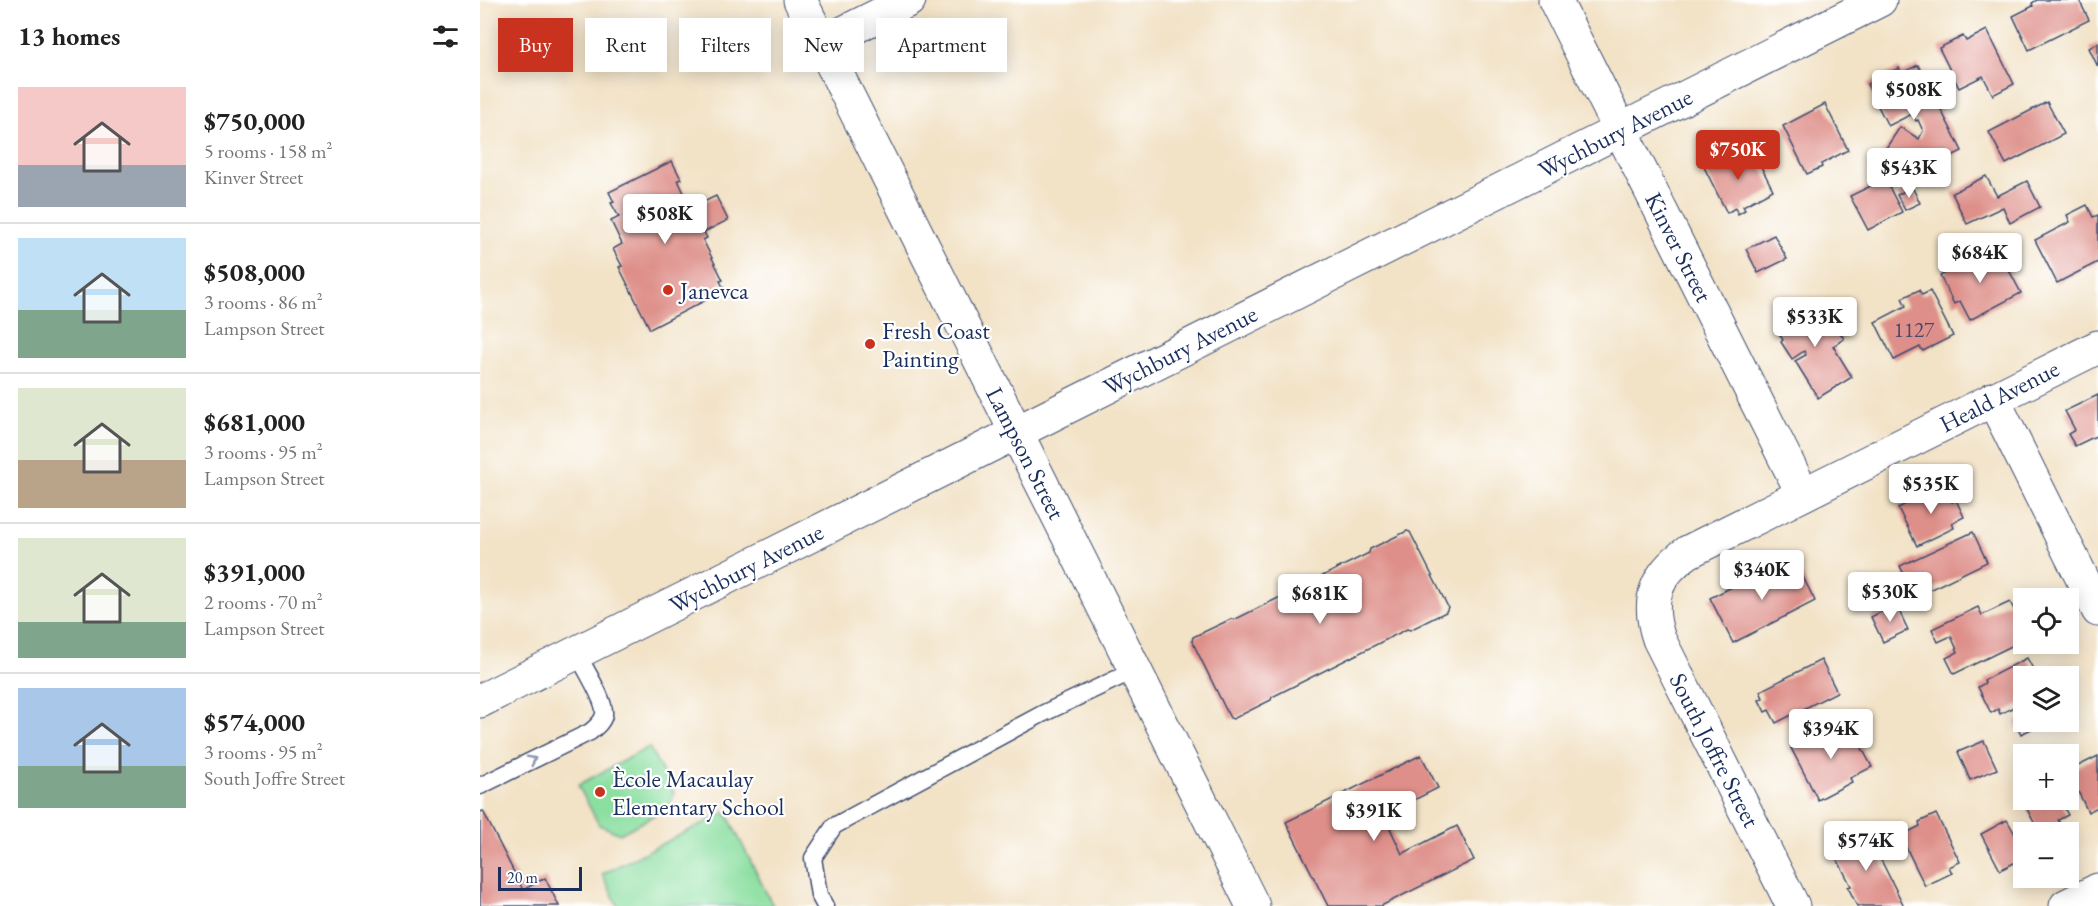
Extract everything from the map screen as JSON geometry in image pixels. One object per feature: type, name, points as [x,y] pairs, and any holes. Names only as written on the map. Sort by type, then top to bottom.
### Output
[{"type":"street","name":"Lampson Street","points":[[800,0],[809,18]]},
{"type":"street","points":[[864,23],[909,0]]},
{"type":"street","name":"Kinver Street","points":[[1555,0],[1803,494]]},
{"type":"street","name":"Wychbury Avenue","points":[[480,701],[1880,0]]},
{"type":"street","name":"Lampson Street","points":[[836,72],[1253,906]]},
{"type":"street","name":"Heald Avenue","points":[[1656,589],[1663,574],[1688,552],[2098,347]]},
{"type":"street","points":[[1993,399],[2098,610]]},
{"type":"street","name":"South Joffre Street","points":[[1656,589],[1652,606],[1659,639],[1793,906]]},
{"type":"street","points":[[2066,906],[2098,890]]},
{"type":"lane","points":[[480,786],[590,732],[600,724],[604,713],[603,704],[577,653]]},
{"type":"lane","points":[[825,906],[819,895],[813,858],[834,826],[1042,714],[1135,670]]},
{"type":"green space","points":[[649,747],[674,793],[668,808],[620,834],[599,825],[578,785]]},
{"type":"green space","points":[[726,812],[773,906],[618,906],[602,874]]},
{"type":"building","points":[[2037,0],[2079,0],[2089,20],[2029,50],[2013,16],[2033,6],[2032,3]]},
{"type":"building","points":[[1987,30],[2014,84],[1993,95],[1983,76],[1959,88],[1939,48],[1963,36],[1966,41]]},
{"type":"building","points":[[2098,43],[2098,67],[2089,48]]},
{"type":"building","points":[[1918,65],[1962,151],[1910,177],[1906,169],[1882,154],[1900,127],[1919,139],[1923,131],[1918,120],[1916,121],[1912,114],[1888,126],[1867,84],[1899,68],[1902,73]]},
{"type":"building","points":[[2047,102],[2064,134],[2006,164],[1989,132]]},
{"type":"building","points":[[1825,104],[1848,150],[1807,174],[1783,126]]},
{"type":"building","points":[[1752,149],[1773,190],[1743,206],[1745,210],[1738,214],[1735,208],[1727,213],[1704,167],[1729,154],[1731,160]]},
{"type":"building","points":[[672,161],[691,208],[716,196],[728,220],[704,232],[707,238],[703,240],[723,280],[720,281],[724,289],[650,329],[619,267],[622,266],[613,249],[622,244],[611,221],[619,217],[611,203],[614,202],[609,192]]},
{"type":"building","points":[[1986,176],[1997,196],[2027,181],[2040,207],[2010,223],[2003,207],[1967,224],[1952,193]]},
{"type":"building","points":[[1885,179],[1902,212],[1868,230],[1850,196]]},
{"type":"building","points":[[1912,187],[1920,203],[1905,210],[1897,195]]},
{"type":"building","points":[[2087,205],[2093,217],[2098,215],[2098,262],[2057,283],[2035,240],[2070,222],[2067,215]]},
{"type":"building","points":[[1774,235],[1787,259],[1758,273],[1746,249]]},
{"type":"building","points":[[1999,251],[2021,293],[1970,320],[1960,301],[1954,304],[1940,276],[1947,272],[1944,268],[1961,259],[1965,268]]},
{"type":"building","points":[[1919,290],[1922,295],[1930,291],[1953,336],[1923,351],[1920,347],[1894,360],[1875,322],[1906,306],[1902,298]]},
{"type":"building","points":[[1820,300],[1844,339],[1833,346],[1852,377],[1818,398],[1795,361],[1806,355],[1804,351],[1792,359],[1775,327]]},
{"type":"building","points":[[2098,395],[2098,435],[2075,446],[2068,434],[2075,430],[2065,411]]},
{"type":"building","points":[[1943,485],[1952,502],[1956,500],[1964,517],[1952,523],[1954,528],[1917,546],[1898,508]]},
{"type":"building","points":[[1407,531],[1410,532],[1448,607],[1446,612],[1410,630],[1407,629],[1233,719],[1230,718],[1192,641],[1193,637],[1231,619],[1234,620],[1369,553],[1370,549]]},
{"type":"building","points":[[1973,532],[1987,562],[1915,597],[1900,566]]},
{"type":"building","points":[[1796,563],[1815,601],[1733,643],[1710,598],[1769,568],[1772,575]]},
{"type":"building","points":[[2010,602],[2013,608],[2013,645],[1954,674],[1946,658],[1958,652],[1951,636],[1938,642],[1932,629],[1978,607],[1982,615]]},
{"type":"building","points":[[1896,604],[1908,630],[1883,642],[1871,617]]},
{"type":"building","points":[[2027,658],[2031,666],[2013,666],[2013,708],[2000,714],[1998,709],[1991,713],[1978,687],[1985,683],[1984,680]]},
{"type":"building","points":[[1821,660],[1837,692],[1776,723],[1769,710],[1765,712],[1759,700],[1763,698],[1760,691]]},
{"type":"building","points":[[1849,724],[1872,767],[1850,778],[1852,782],[1818,800],[1791,748],[1825,730],[1827,735]]},
{"type":"building","points":[[1984,741],[1997,769],[1970,780],[1958,752]]},
{"type":"building","points":[[1421,755],[1438,788],[1384,815],[1402,854],[1457,826],[1474,860],[1381,906],[1328,906],[1286,822]]},
{"type":"building","points":[[2098,756],[2098,807],[2088,812],[2079,793],[2079,766]]},
{"type":"building","points":[[2027,810],[2065,810],[2068,815],[2058,820],[2059,822],[2034,822]]},
{"type":"building","points":[[483,811],[523,890],[545,878],[559,906],[480,906],[480,812]]},
{"type":"building","points":[[1936,814],[1960,862],[1949,867],[1952,873],[1925,886],[1903,841],[1907,839],[1904,834],[1920,826],[1919,822]]},
{"type":"building","points":[[2007,820],[2013,831],[2013,864],[2000,870],[1981,834]]},
{"type":"building","points":[[1865,828],[1904,906],[1857,906],[1848,887],[1851,886],[1830,845]]},
{"type":"place","name":"Janevca","points":[[668,290]]},
{"type":"place","name":"Fresh Coast Painting","points":[[870,344]]},
{"type":"place","name":"Ècole Macaulay Elementary School","points":[[600,792]]}]
